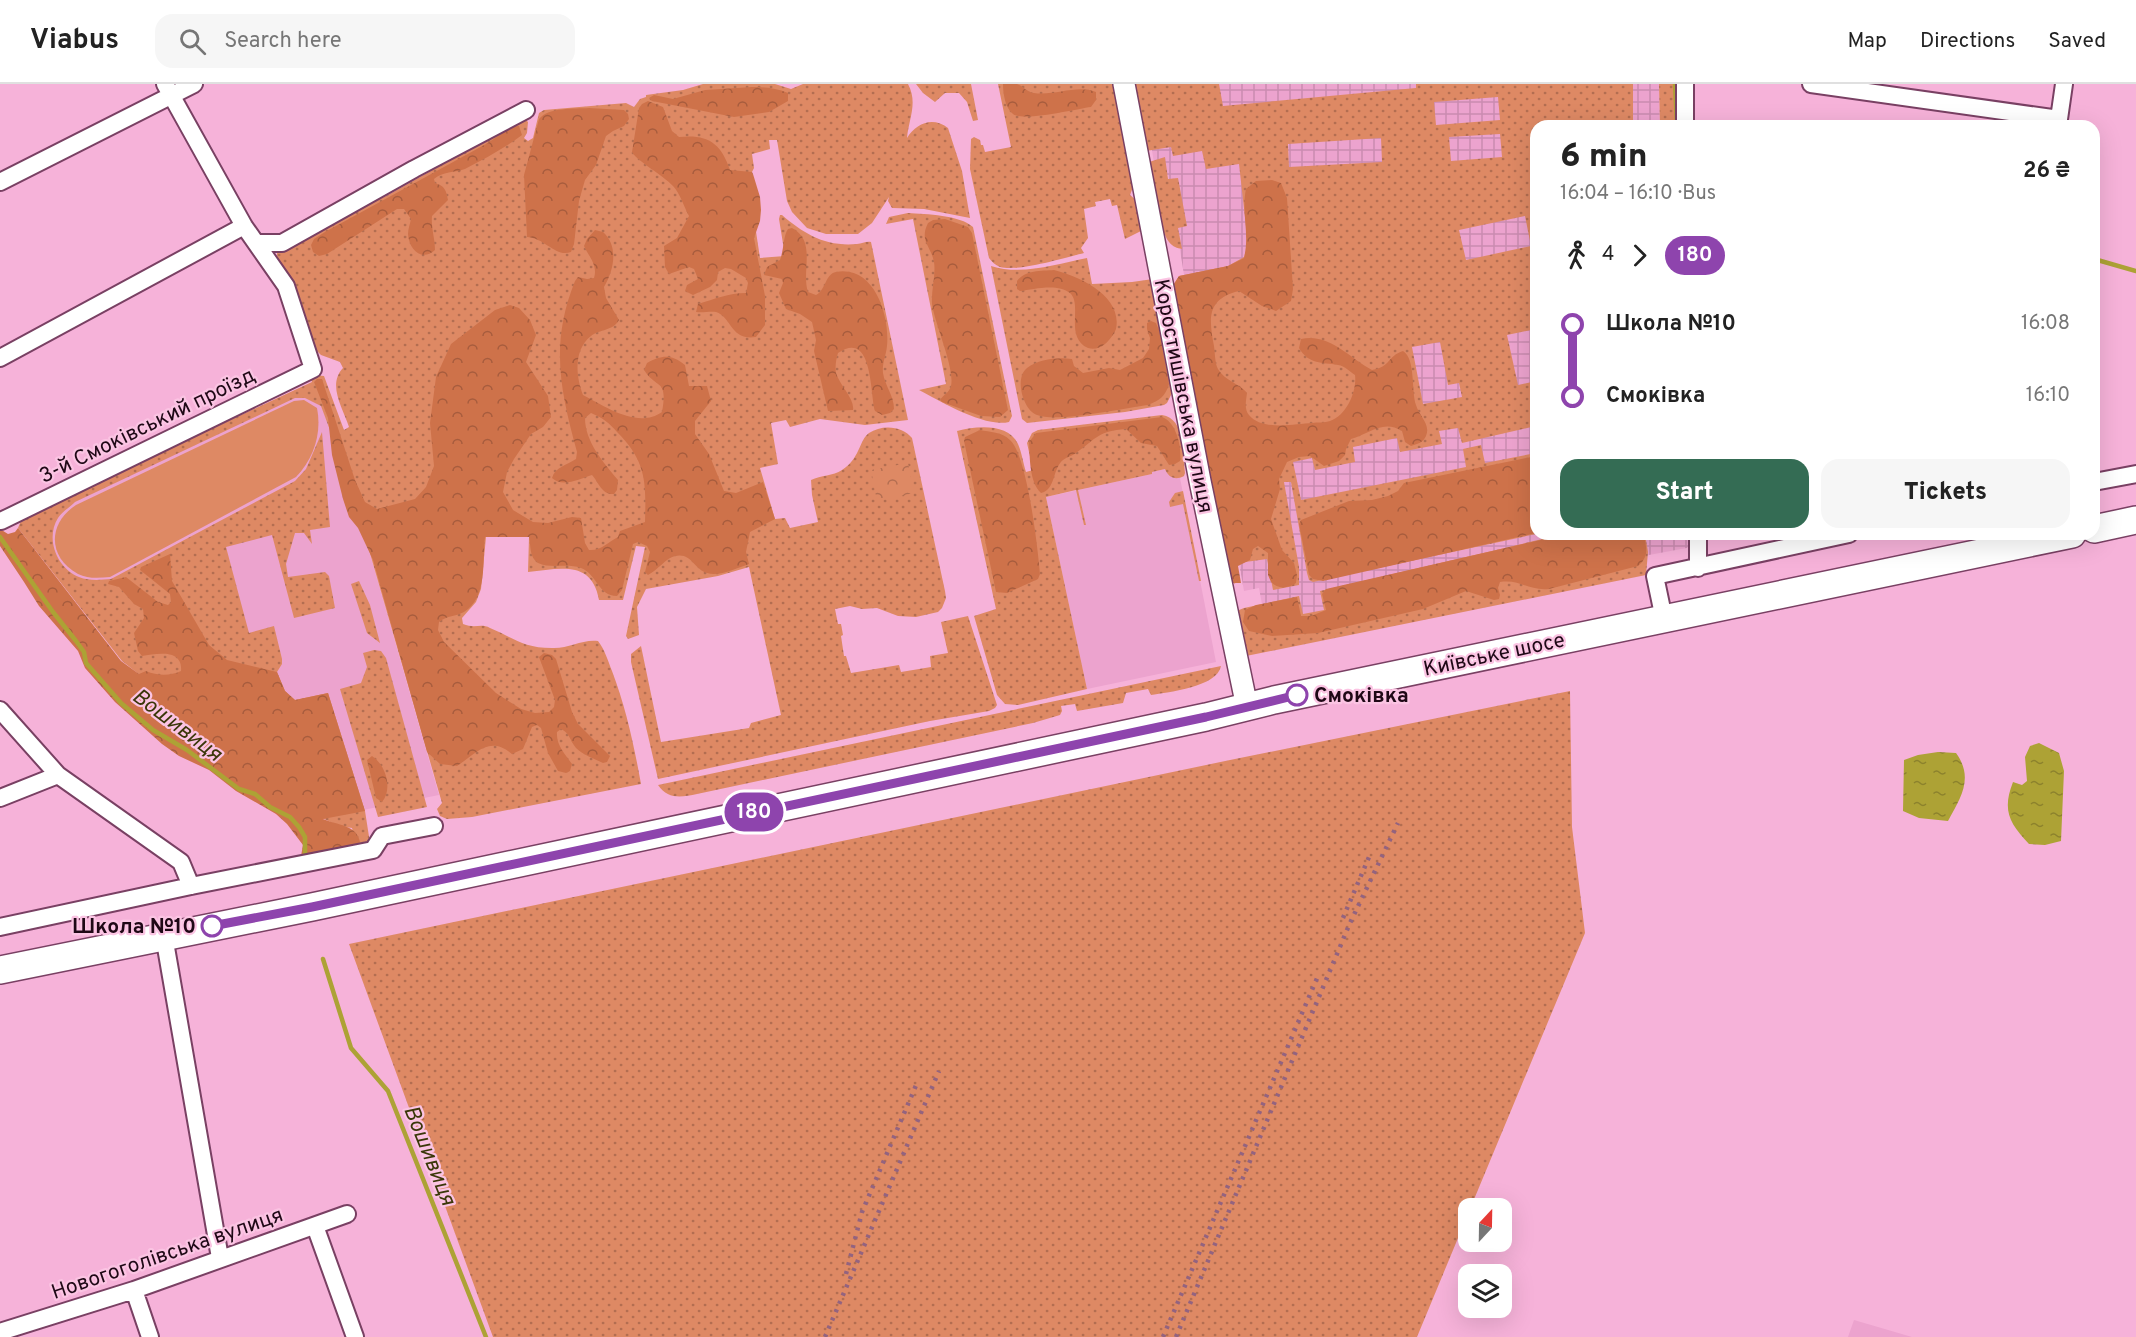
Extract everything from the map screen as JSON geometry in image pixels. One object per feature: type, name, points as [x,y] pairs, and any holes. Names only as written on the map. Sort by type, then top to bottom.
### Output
[{"type":"main road","points":[[2100,528],[2136,520]]},
{"type":"main road","name":"Київське шосе","points":[[0,970],[323,905],[1194,720],[1665,619],[2005,541]]},
{"type":"street","points":[[0,182],[168,90],[194,84]]},
{"type":"street","name":"Коростишівська вулиця","points":[[1124,84],[1200,481],[1247,707]]},
{"type":"street","points":[[1685,84],[1685,120]]},
{"type":"street","points":[[1811,84],[2046,120]]},
{"type":"street","points":[[2059,120],[2064,84]]},
{"type":"street","points":[[168,90],[244,226],[256,243],[282,243],[526,110]]},
{"type":"street","points":[[0,358],[244,226]]},
{"type":"street","name":"3-й Смоківський проїзд","points":[[1,521],[313,369],[286,286],[256,243]]},
{"type":"street","points":[[2100,481],[2136,474]]},
{"type":"street","points":[[1698,540],[1698,568]]},
{"type":"street","points":[[1665,619],[1655,576],[1822,540]]},
{"type":"street","points":[[0,710],[58,775],[180,862],[191,885]]},
{"type":"street","points":[[0,798],[58,775]]},
{"type":"street","points":[[0,927],[191,885],[373,850],[382,836],[434,826]]},
{"type":"street","points":[[164,936],[220,1258]]},
{"type":"street","name":"Новогоголівська вулиця","points":[[0,1332],[134,1290],[347,1214]]},
{"type":"street","points":[[315,1226],[355,1337]]},
{"type":"street","points":[[134,1290],[150,1337]]},
{"type":"shaded area","points":[[1141,84],[1659,84],[1660,120],[1530,120],[1530,540],[1692,540],[1692,547],[1266,626],[1259,588],[1244,591],[1200,347],[1184,275],[1168,175],[1156,175]]},
{"type":"shaded area","points":[[313,382],[350,484],[439,795],[322,818],[18,528],[21,521],[119,472]]},
{"type":"shaded area","points":[[1165,469],[1175,478],[1180,478],[1216,662],[1087,689],[1046,497],[1152,474],[1152,472]]},
{"type":"shaded area","points":[[1854,1320],[1912,1337],[1848,1337]]},
{"type":"green space","points":[[703,84],[775,84],[791,89],[803,84],[908,84],[913,104],[907,138],[915,128],[925,123],[937,122],[948,128],[962,171],[970,218],[924,209],[892,208],[888,201],[889,197],[872,223],[858,234],[826,234],[807,228],[792,212],[787,201],[777,140],[769,140],[770,149],[752,154],[754,168],[752,172],[747,172],[760,258],[785,256],[780,215],[807,233],[825,241],[846,244],[871,242],[908,420],[865,425],[820,419],[790,427],[786,420],[771,423],[778,464],[760,468],[775,519],[785,518],[790,528],[818,522],[811,480],[838,472],[848,466],[869,433],[886,427],[903,431],[912,438],[946,598],[938,612],[916,617],[898,616],[877,608],[862,609],[850,606],[835,609],[838,624],[841,624],[844,656],[846,656],[851,673],[899,665],[901,672],[931,667],[930,656],[948,653],[941,622],[968,616],[997,705],[989,711],[930,721],[658,779],[631,662],[631,654],[641,646],[661,742],[749,728],[751,723],[781,715],[749,567],[718,576],[646,589],[637,607],[639,635],[628,639],[626,636],[645,547],[636,546],[623,600],[599,600],[595,587],[582,572],[562,569],[528,572],[529,537],[486,537],[481,589],[476,602],[462,618],[463,624],[487,627],[519,642],[542,648],[558,648],[586,641],[598,641],[603,648],[621,699],[641,784],[472,817],[447,819],[440,816],[437,809],[442,803],[350,484],[321,406],[305,398],[295,398],[75,502],[58,518],[54,526],[53,544],[59,560],[71,573],[87,579],[111,579],[295,481],[306,469],[322,432],[330,527],[310,530],[312,544],[304,533],[295,533],[286,564],[288,577],[325,572],[329,576],[335,608],[294,618],[272,535],[226,547],[249,633],[274,626],[282,659],[277,672],[285,691],[295,700],[328,693],[365,811],[370,843],[357,847],[352,828],[339,826],[322,818],[122,661],[18,528],[21,521],[119,472],[312,382],[310,377],[313,375],[324,376],[344,430],[349,427],[336,389],[338,375],[343,368],[340,362],[321,355],[311,345],[277,261],[279,249],[388,195],[525,119],[528,122],[524,138],[528,141],[533,138],[539,113],[544,110],[626,103],[634,107],[646,95],[683,90]]},
{"type":"green space","points":[[916,84],[971,84],[978,120],[973,121],[967,102],[959,93],[945,93],[935,102]]},
{"type":"green space","points":[[998,84],[1117,84],[1135,182],[1130,195],[1137,201],[1143,230],[1125,239],[1117,205],[1112,206],[1110,199],[1095,202],[1096,206],[1084,209],[1088,238],[1081,248],[1084,253],[1018,268],[1000,267],[992,262],[989,258],[970,169],[971,139],[974,137],[980,140],[985,152],[1011,147]]},
{"type":"green space","points":[[1003,84],[1017,84],[1034,93],[1089,90],[1096,92],[1096,100],[1091,107],[1038,116],[1019,116],[1013,114],[1006,104]]},
{"type":"green space","points":[[1134,84],[1219,84],[1223,106],[1416,88],[1416,84],[1633,84],[1633,120],[1530,120],[1530,241],[1525,216],[1459,230],[1466,260],[1530,246],[1530,330],[1507,335],[1518,385],[1530,382],[1530,427],[1462,443],[1458,428],[1439,431],[1442,444],[1400,452],[1397,438],[1353,447],[1355,462],[1315,470],[1312,458],[1293,462],[1301,500],[1466,467],[1463,449],[1481,445],[1485,463],[1530,454],[1530,535],[1313,582],[1309,580],[1307,573],[1291,482],[1284,482],[1299,567],[1299,585],[1273,590],[1267,559],[1238,563],[1235,584],[1229,578],[1174,284],[1179,276],[1228,266],[1244,257],[1248,244],[1239,164],[1206,169],[1202,151],[1173,156],[1171,147],[1146,151]],"holes":[[[1498,97],[1500,120],[1436,125],[1434,102]],[[1500,134],[1502,157],[1451,161],[1449,137]],[[1381,138],[1382,162],[1289,167],[1288,144]],[[1440,342],[1448,385],[1459,383],[1462,397],[1423,404],[1412,347]]]},
{"type":"green space","points":[[1659,84],[1682,84],[1681,120],[1660,120]]},
{"type":"green space","points":[[770,88],[788,93],[788,101],[769,112],[734,117],[652,101],[649,98],[654,95],[673,99],[705,90]]},
{"type":"green space","points":[[648,101],[663,107],[672,131],[679,137],[698,137],[712,142],[722,153],[730,170],[753,174],[760,197],[761,210],[754,238],[765,296],[765,325],[756,337],[747,337],[736,332],[716,312],[696,312],[698,304],[727,295],[746,293],[748,283],[746,278],[725,268],[718,272],[717,280],[710,287],[693,295],[685,291],[687,285],[698,279],[694,269],[689,267],[669,274],[665,267],[664,246],[677,238],[689,216],[673,186],[632,152],[639,108]]},
{"type":"green space","points":[[589,108],[624,110],[629,119],[624,126],[606,136],[596,165],[585,180],[579,201],[571,252],[560,252],[527,237],[524,175],[539,119],[549,112]]},
{"type":"green space","points":[[513,126],[519,126],[522,135],[465,169],[445,173],[434,179],[435,183],[444,189],[448,200],[432,216],[435,250],[425,255],[414,249],[408,234],[411,219],[404,209],[397,209],[327,254],[319,256],[313,252],[311,245],[314,239],[325,232],[486,144]]},
{"type":"green space","points":[[1165,157],[1168,179],[1178,178],[1187,226],[1178,228],[1182,249],[1172,245],[1165,236],[1154,192],[1149,162]]},
{"type":"green space","points":[[1272,180],[1281,183],[1287,198],[1293,289],[1291,301],[1276,311],[1262,306],[1239,291],[1220,299],[1212,311],[1211,319],[1218,369],[1247,393],[1246,410],[1255,420],[1270,425],[1323,422],[1336,418],[1346,408],[1354,388],[1355,375],[1341,366],[1316,362],[1307,357],[1299,348],[1301,339],[1311,338],[1330,343],[1372,370],[1383,366],[1403,351],[1412,368],[1417,409],[1427,428],[1423,440],[1411,446],[1405,442],[1402,431],[1389,426],[1351,439],[1345,455],[1339,461],[1324,466],[1310,456],[1299,457],[1287,462],[1279,479],[1280,489],[1271,519],[1282,550],[1294,563],[1297,575],[1296,583],[1283,587],[1271,582],[1268,575],[1268,553],[1258,546],[1253,549],[1250,560],[1238,566],[1241,583],[1233,583],[1229,578],[1174,284],[1179,276],[1228,266],[1244,258],[1246,189],[1256,181]]},
{"type":"green space","points":[[908,213],[951,218],[973,227],[1012,416],[1009,422],[999,423],[976,417],[950,407],[919,390],[946,384],[913,219],[886,224],[889,217]]},
{"type":"green space","points":[[945,219],[968,227],[972,233],[1008,410],[1000,417],[981,416],[940,400],[951,386],[951,378],[948,358],[932,304],[934,262],[926,243],[925,234],[928,223]]},
{"type":"green space","points":[[792,228],[800,234],[806,248],[808,292],[816,295],[819,293],[832,273],[850,272],[861,277],[870,285],[877,296],[886,321],[887,346],[883,369],[894,404],[894,409],[890,413],[882,415],[875,411],[868,366],[864,356],[858,349],[849,348],[838,353],[836,371],[852,401],[853,410],[828,411],[814,351],[816,340],[812,322],[786,309],[779,293],[783,283],[782,279],[764,275],[767,267],[780,260],[786,232]]},
{"type":"green space","points":[[595,230],[603,232],[613,251],[612,266],[604,287],[606,298],[619,320],[610,328],[591,336],[581,349],[578,372],[583,395],[622,414],[643,418],[653,417],[662,412],[664,394],[660,386],[644,370],[647,363],[666,357],[680,361],[685,365],[689,386],[707,386],[711,401],[695,421],[695,434],[709,454],[724,491],[736,493],[763,482],[775,519],[750,532],[746,552],[749,564],[722,573],[707,573],[685,556],[680,555],[668,559],[648,575],[645,572],[650,552],[647,546],[638,542],[633,544],[622,590],[617,596],[601,589],[591,575],[581,568],[548,566],[535,561],[529,537],[485,537],[482,578],[477,597],[464,612],[439,622],[438,630],[444,642],[496,693],[521,709],[535,713],[549,712],[554,707],[555,700],[539,657],[544,653],[552,655],[556,659],[572,712],[578,724],[610,756],[607,762],[603,763],[586,755],[576,748],[561,729],[557,732],[558,741],[572,764],[570,771],[566,773],[558,771],[548,753],[541,728],[537,725],[532,727],[523,749],[512,754],[497,746],[490,746],[477,751],[457,766],[440,764],[427,752],[373,560],[358,528],[349,517],[343,499],[332,455],[328,418],[314,382],[322,379],[355,480],[365,502],[377,509],[415,499],[426,487],[434,466],[430,423],[436,377],[451,344],[495,310],[510,305],[519,308],[530,320],[536,335],[526,362],[548,396],[551,417],[543,427],[531,434],[514,459],[507,472],[503,492],[513,510],[533,522],[548,523],[572,517],[581,518],[585,543],[589,550],[601,548],[618,537],[620,531],[645,522],[643,474],[627,443],[611,426],[591,413],[585,418],[588,435],[596,452],[618,480],[617,490],[614,494],[606,493],[592,475],[566,482],[552,478],[559,469],[576,459],[577,452],[562,387],[560,346],[562,325],[575,281],[578,277],[594,278],[594,265],[584,246]]},
{"type":"green space","points":[[1087,258],[1092,284],[1153,279],[1173,391],[1164,405],[1125,412],[1027,423],[1022,419],[991,266],[1015,270],[1027,269]]},
{"type":"green space","points":[[1054,270],[1075,277],[1097,289],[1113,307],[1116,329],[1103,345],[1090,349],[1081,343],[1075,329],[1075,305],[1070,293],[1053,287],[1020,291],[1017,289],[1017,281],[1020,277],[1034,272]]},
{"type":"green space","points":[[1151,321],[1156,323],[1159,330],[1169,384],[1159,400],[1148,405],[1059,417],[1037,415],[1024,401],[1021,386],[1023,373],[1032,365],[1043,361],[1072,359],[1074,366],[1083,373],[1109,368],[1120,370],[1143,358],[1149,349],[1150,338],[1147,323]]},
{"type":"green space","points":[[304,400],[317,408],[318,427],[312,453],[296,477],[110,577],[82,576],[68,567],[61,559],[56,549],[56,530],[67,512],[76,505],[294,401]]},
{"type":"green space","points":[[1162,415],[1175,423],[1182,438],[1184,476],[1172,477],[1165,469],[1152,472],[1152,474],[1078,490],[1086,525],[1084,525],[1076,490],[1046,497],[1087,689],[1018,705],[1005,704],[997,695],[974,616],[996,609],[957,431],[982,427],[1007,432],[1018,444],[1026,472],[1033,470],[1027,443],[1032,433],[1038,430]]},
{"type":"green space","points":[[1162,417],[1171,424],[1179,442],[1180,461],[1175,464],[1169,465],[1157,446],[1141,443],[1126,429],[1109,431],[1063,460],[1052,484],[1046,491],[1041,493],[1037,488],[1031,469],[1029,442],[1036,433]]},
{"type":"green space","points":[[980,430],[1000,434],[1010,440],[1022,464],[1031,503],[1040,574],[1038,579],[1007,593],[996,592],[964,441],[965,437]]},
{"type":"green space","points":[[1530,457],[1530,534],[1323,581],[1313,579],[1309,575],[1299,524],[1301,520],[1349,501],[1372,500],[1388,496],[1398,491],[1404,483]]},
{"type":"green space","points":[[908,463],[914,493],[877,501],[871,470]]},
{"type":"green space","points":[[1183,491],[1201,581],[1199,581],[1183,504],[1170,507],[1169,502],[1175,493]]},
{"type":"green space","points":[[18,528],[121,661],[139,674],[146,671],[159,675],[173,674],[181,671],[180,664],[178,659],[168,654],[142,656],[138,651],[134,633],[144,618],[143,609],[134,604],[119,587],[108,584],[109,581],[126,577],[158,602],[168,605],[171,602],[170,594],[140,570],[141,567],[170,554],[172,581],[209,645],[227,660],[277,672],[285,691],[295,700],[328,693],[365,811],[323,819],[346,826],[355,832],[360,842],[357,847],[301,856],[303,845],[276,814],[236,791],[209,770],[179,756],[115,702],[85,668],[78,651],[39,606],[0,546],[0,529],[8,534],[15,532]]},
{"type":"green space","points":[[1538,540],[1646,540],[1648,552],[1646,575],[1246,656],[1237,615],[1239,610],[1299,596],[1303,614],[1324,610],[1320,591]]},
{"type":"green space","points":[[1541,540],[1645,540],[1646,548],[1646,555],[1638,566],[1549,589],[1513,582],[1500,582],[1499,599],[1494,600],[1466,591],[1423,609],[1318,633],[1272,636],[1249,631],[1243,622],[1245,610],[1256,605],[1297,597],[1301,616],[1311,616],[1326,610],[1322,594],[1326,589]]},
{"type":"green space","points":[[359,581],[370,605],[380,643],[367,633],[351,584]]},
{"type":"green space","points":[[381,651],[386,658],[427,807],[378,817],[340,689],[361,683],[367,667],[363,653]]},
{"type":"green space","points":[[1221,666],[1218,673],[1202,684],[1151,695],[1148,689],[1126,693],[1123,703],[1077,711],[1075,704],[1061,706],[1060,715],[1033,723],[691,795],[671,795],[658,785]]},
{"type":"green space","points":[[1570,691],[1572,827],[1585,933],[1475,1198],[1458,1198],[1458,1238],[1417,1337],[493,1337],[349,944]]},
{"type":"green space","points":[[372,756],[381,765],[386,778],[387,791],[382,802],[376,798],[367,760]]},
{"type":"water","points":[[2039,743],[2059,753],[2064,771],[2061,841],[2045,845],[2029,844],[2012,823],[2008,808],[2013,782],[2022,785],[2027,781],[2025,757],[2030,746]]},
{"type":"water","points":[[1938,752],[1956,753],[1964,771],[1964,787],[1948,821],[1919,818],[1903,811],[1904,760]]},
{"type":"waterway","points":[[1675,84],[1677,120]]},
{"type":"waterway","points":[[2100,261],[2136,271]]},
{"type":"waterway","name":"Вошивиця","points":[[0,537],[84,652],[86,663],[121,703],[153,730],[187,750],[239,789],[255,794],[270,807],[290,817],[305,837],[305,857]]},
{"type":"waterway","name":"Вошивиця","points":[[323,959],[351,1048],[388,1091],[486,1337]]},
{"type":"railway","points":[[1176,1337],[1350,923],[1398,823]]},
{"type":"railway","points":[[1343,918],[1369,857]]},
{"type":"railway","points":[[1163,1337],[1318,976]]},
{"type":"railway","points":[[825,1337],[939,1071]]},
{"type":"railway","points":[[846,1274],[862,1212],[917,1083]]},
{"type":"bus line","name":"180","points":[[212,926],[312,907],[1206,717],[1297,695]]},
{"type":"place","name":"Смоківка","points":[[1297,695]]},
{"type":"place","name":"Школа №10","points":[[212,926]]}]
